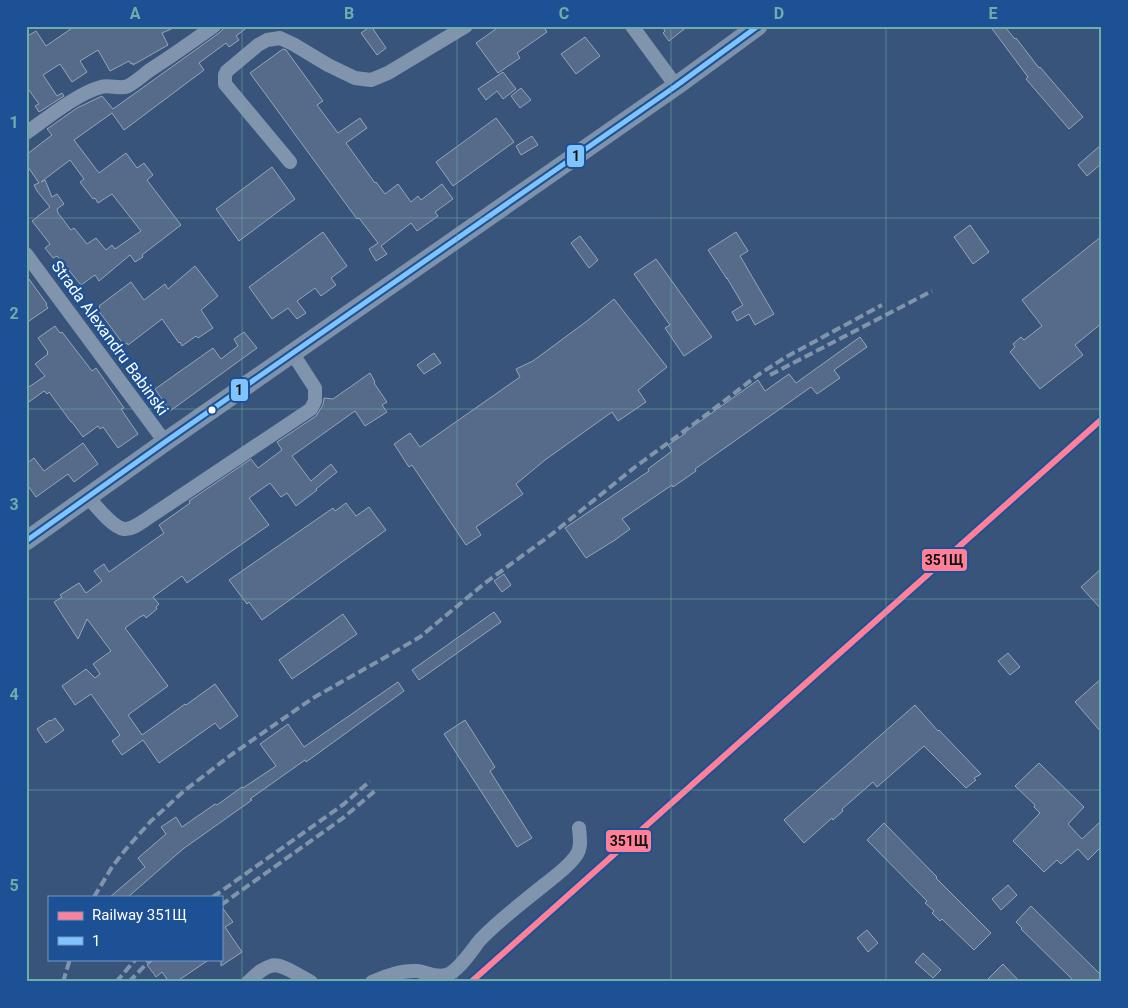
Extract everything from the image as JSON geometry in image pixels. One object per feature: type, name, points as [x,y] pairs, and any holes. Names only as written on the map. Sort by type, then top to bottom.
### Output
[{"type":"main road","points":[[26,541],[676,86],[758,26]]},
{"type":"street","points":[[26,133],[88,92],[102,86],[118,88],[128,86],[214,26]]},
{"type":"street","points":[[290,162],[225,84],[227,71],[258,45],[267,40],[280,38],[355,78],[371,80],[388,73],[466,26]]},
{"type":"street","points":[[632,26],[676,86]]},
{"type":"street","name":"Strada Alexandru Babinski","points":[[26,254],[166,442]]},
{"type":"street","points":[[88,498],[116,526],[124,529],[130,528],[145,520],[311,409],[315,401],[315,388],[293,354]]},
{"type":"street","points":[[372,982],[393,974],[408,971],[418,971],[438,976],[446,976],[454,972],[481,939],[576,856],[580,848],[579,828]]},
{"type":"street","points":[[248,982],[272,965],[279,965],[310,982]]},
{"type":"building","points":[[75,26],[178,26],[162,33],[168,45],[133,65],[129,61],[110,71],[98,50],[80,61],[87,72],[72,82],[60,64],[43,75],[57,96],[62,93],[64,96],[39,112],[35,106],[39,104],[26,86],[26,37],[36,31],[46,46]]},
{"type":"building","points":[[226,26],[249,26],[236,36],[239,40],[229,47],[226,43],[199,63],[204,70],[124,130],[112,113],[74,140],[99,173],[126,153],[137,168],[144,163],[153,175],[147,180],[181,225],[135,262],[130,255],[99,281],[95,275],[81,285],[57,256],[53,258],[45,248],[50,244],[32,221],[50,207],[34,185],[39,183],[26,164],[26,155],[52,135],[47,129],[77,108],[102,96],[113,109]],"holes":[[[70,160],[84,179],[80,182],[93,199],[95,198],[98,203],[112,194],[141,231],[115,249],[112,245],[106,250],[96,238],[87,244],[74,228],[71,230],[58,213],[57,209],[64,204],[57,194],[52,197],[45,180],[41,182]]]},
{"type":"building","points":[[371,26],[386,48],[377,55],[361,33]]},
{"type":"building","points":[[500,26],[543,26],[547,32],[517,53],[520,58],[498,73],[476,43]]},
{"type":"building","points":[[662,26],[688,26],[669,41],[663,33],[665,31]]},
{"type":"building","points":[[990,26],[1004,26],[1083,117],[1069,129],[1026,79],[1028,77]]},
{"type":"building","points":[[585,37],[600,56],[576,74],[561,54]]},
{"type":"building","points":[[283,49],[286,50],[323,101],[317,105],[338,133],[360,118],[367,128],[346,143],[385,194],[398,184],[411,202],[418,196],[421,200],[442,184],[453,199],[435,212],[438,216],[417,231],[411,223],[381,246],[387,254],[376,261],[369,249],[378,243],[359,218],[357,219],[250,73]]},
{"type":"building","points":[[503,72],[516,89],[503,99],[497,91],[486,100],[478,89]]},
{"type":"building","points":[[521,88],[531,100],[520,108],[511,96]]},
{"type":"building","points":[[496,118],[514,142],[453,186],[436,162]]},
{"type":"building","points":[[532,136],[538,145],[521,155],[516,146]]},
{"type":"building","points":[[1102,144],[1102,163],[1087,176],[1078,165]]},
{"type":"building","points":[[272,167],[295,199],[239,241],[216,209]]},
{"type":"building","points":[[970,225],[989,252],[973,264],[954,237]]},
{"type":"building","points":[[323,232],[347,266],[331,278],[336,285],[321,296],[315,288],[297,301],[306,313],[297,319],[288,308],[272,319],[249,287]]},
{"type":"building","points":[[736,232],[748,251],[740,256],[774,314],[755,325],[749,314],[737,321],[732,312],[743,305],[708,250]]},
{"type":"building","points":[[580,236],[598,260],[589,268],[571,243]]},
{"type":"building","points":[[1102,236],[1102,323],[1075,345],[1083,355],[1040,389],[1010,352],[1015,347],[1013,344],[1021,337],[1024,340],[1042,326],[1022,300]]},
{"type":"building","points":[[656,259],[712,337],[684,356],[665,328],[670,325],[634,274]]},
{"type":"building","points":[[195,266],[218,296],[201,310],[213,328],[198,338],[196,336],[182,346],[162,319],[128,345],[127,343],[124,345],[98,310],[99,306],[131,282],[144,300],[165,284],[168,289]]},
{"type":"building","points":[[26,275],[48,308],[26,323]]},
{"type":"building","points":[[614,299],[667,367],[638,390],[646,402],[618,421],[612,412],[545,460],[516,484],[523,494],[476,527],[481,535],[466,545],[412,465],[409,467],[394,444],[410,433],[420,447],[520,377],[516,369],[533,361]]},
{"type":"building","points":[[55,326],[60,333],[62,332],[92,371],[96,368],[124,408],[121,409],[138,434],[118,448],[103,427],[100,429],[98,426],[83,437],[49,392],[47,394],[44,391],[26,404],[26,389],[45,376],[35,364],[48,354],[38,338]]},
{"type":"building","points":[[244,332],[257,348],[170,411],[155,389],[213,348],[221,359],[238,346],[234,339]]},
{"type":"building","points":[[860,337],[867,347],[834,370],[840,378],[817,394],[811,387],[695,469],[696,471],[622,519],[630,529],[586,558],[565,528],[649,471],[648,469],[672,451],[668,445],[758,380],[765,391],[789,374],[796,383]]},
{"type":"building","points":[[434,353],[441,363],[424,374],[417,365]]},
{"type":"building","points":[[370,373],[374,383],[387,402],[382,405],[387,412],[365,426],[355,411],[292,456],[311,481],[331,464],[337,472],[296,506],[287,493],[281,497],[270,483],[249,498],[269,525],[187,583],[182,576],[153,597],[159,604],[156,607],[157,609],[146,618],[144,615],[125,628],[168,686],[128,715],[142,735],[215,684],[238,716],[220,729],[215,723],[159,763],[143,740],[122,755],[112,741],[120,735],[91,694],[75,705],[62,686],[86,669],[95,678],[100,674],[93,664],[111,651],[87,619],[78,639],[54,602],[62,597],[60,595],[79,583],[86,593],[102,581],[94,571],[104,564],[109,572],[164,533],[159,525],[190,503],[189,501],[251,459],[258,468],[282,450],[277,442],[316,416],[323,405],[324,398],[333,399]]},
{"type":"building","points":[[83,443],[98,464],[74,482],[68,474],[36,497],[26,483],[26,464],[34,458],[44,471]]},
{"type":"building","points":[[346,503],[356,516],[369,507],[386,530],[262,620],[229,580],[333,508],[335,511]]},
{"type":"building","points":[[1102,568],[1102,610],[1081,587]]},
{"type":"building","points":[[504,574],[511,585],[502,592],[494,581]]},
{"type":"building","points":[[494,612],[501,622],[419,680],[412,670]]},
{"type":"building","points":[[343,614],[357,634],[292,679],[279,660]]},
{"type":"building","points":[[1008,653],[1020,667],[1010,675],[998,661]]},
{"type":"building","points":[[1102,678],[1102,733],[1075,702]]},
{"type":"building","points":[[398,682],[404,691],[306,762],[305,760],[250,799],[252,800],[183,849],[129,896],[111,896],[145,867],[138,858],[166,834],[161,827],[176,817],[182,827],[276,766],[260,744],[288,724],[304,747]]},
{"type":"building","points":[[915,705],[981,774],[974,778],[976,780],[966,788],[924,746],[877,787],[873,782],[842,809],[843,811],[833,820],[832,818],[804,843],[784,820]]},
{"type":"building","points":[[55,718],[64,730],[46,743],[37,729]]},
{"type":"building","points":[[465,720],[495,767],[490,771],[532,838],[517,847],[444,734]]},
{"type":"building","points":[[1039,763],[1084,807],[1068,824],[1082,839],[1102,820],[1102,846],[1088,860],[1078,849],[1061,864],[1057,860],[1044,872],[1013,841],[1040,813],[1034,807],[1035,805],[1015,786]]},
{"type":"building","points":[[884,823],[991,933],[974,950],[942,919],[940,921],[932,913],[934,911],[925,903],[927,901],[867,840]]},
{"type":"building","points":[[1008,885],[1017,895],[1001,910],[992,899]]},
{"type":"building","points":[[1031,906],[1102,976],[1102,982],[1075,982],[1021,929],[1016,922]]},
{"type":"building","points":[[222,907],[233,922],[225,927],[242,952],[221,966]]},
{"type":"building","points":[[867,930],[878,943],[868,952],[857,938]]},
{"type":"building","points":[[923,953],[941,970],[933,978],[915,962]]},
{"type":"building","points":[[154,960],[209,960],[176,982],[169,982],[162,972],[156,977],[147,965]]},
{"type":"building","points":[[1003,964],[1020,982],[985,982]]},
{"type":"railway","points":[[770,375],[932,291]]},
{"type":"railway","points":[[95,896],[112,867],[151,821],[184,791],[231,755],[313,698],[420,637],[485,583],[552,534],[635,467],[758,375],[786,357],[882,305]]},
{"type":"railway","points":[[214,896],[344,804],[370,781]]},
{"type":"railway","points":[[222,904],[343,818],[376,790]]},
{"type":"railway","points":[[63,982],[70,960]]},
{"type":"railway","points":[[116,982],[135,960]]},
{"type":"railway","points":[[129,982],[150,960]]},
{"type":"rail line","name":"351Щ","points":[[471,982],[1102,419]]},
{"type":"transit line","name":"1","points":[[26,541],[676,86],[758,26]]}]
